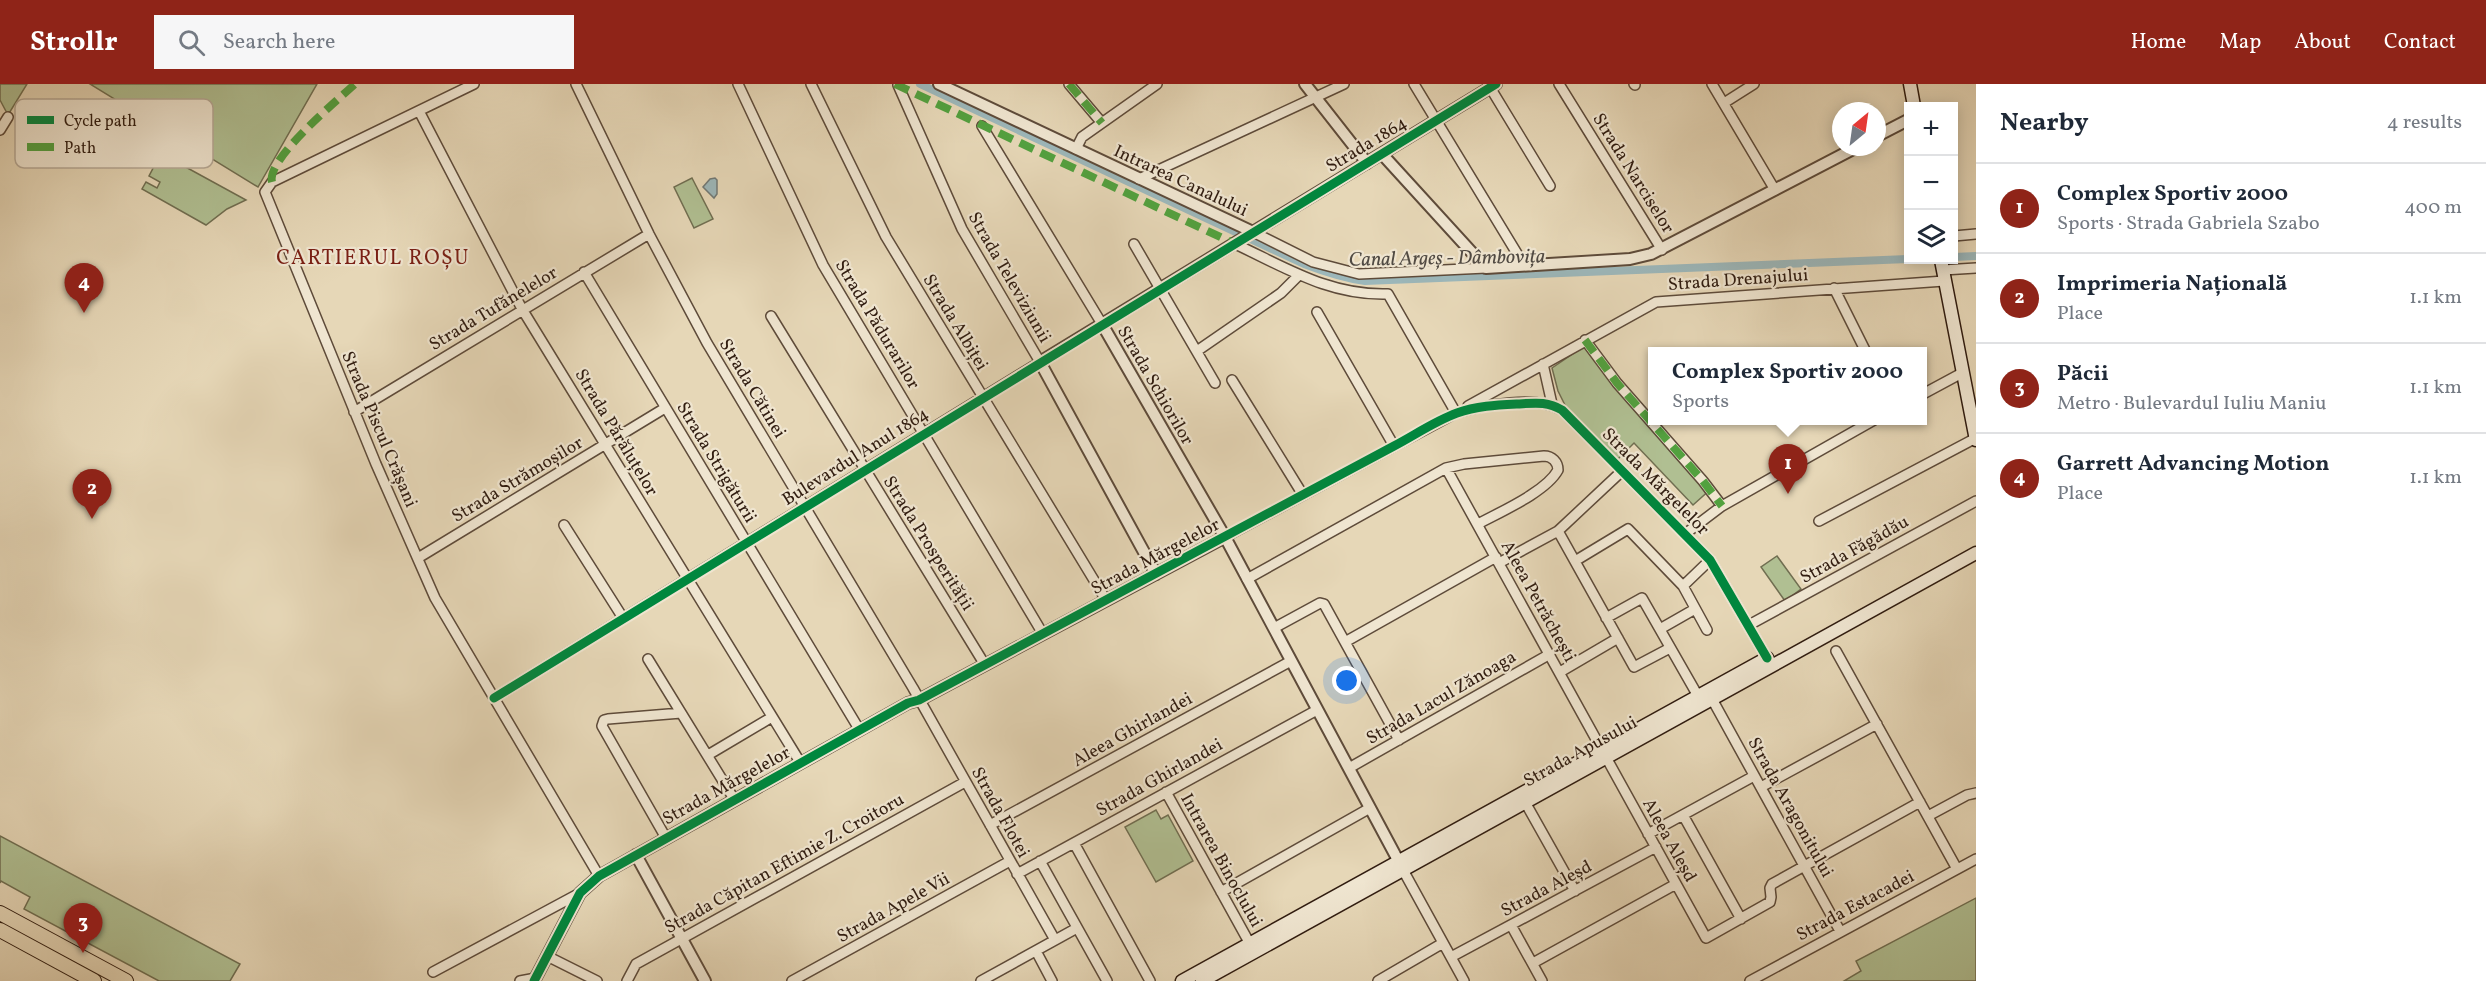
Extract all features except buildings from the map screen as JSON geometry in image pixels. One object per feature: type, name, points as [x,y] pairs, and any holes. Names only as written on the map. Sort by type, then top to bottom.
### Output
[{"type":"main road","points":[[1910,84],[1913,102]]},
{"type":"main road","points":[[1943,270],[1976,439]]},
{"type":"main road","name":"Strada Apusului","points":[[1401,866],[1525,802],[1698,696],[1769,662],[1976,553]]},
{"type":"main road","name":"Strada Apusului","points":[[1182,981],[1252,948],[1605,753],[1712,699],[1769,662]]},
{"type":"main road","points":[[1698,696],[1712,699]]},
{"type":"main road","points":[[0,913],[126,981]]},
{"type":"main road","points":[[0,930],[94,981]]},
{"type":"main road","name":"Strada Apusului","points":[[1202,981],[1252,948]]},
{"type":"street","name":"Strada Piscul Crășani","points":[[474,84],[272,182],[266,188],[266,196],[354,412],[435,598],[599,876]]},
{"type":"street","name":"Strada Cătinei","points":[[576,84],[649,234],[706,343],[806,506],[919,700]]},
{"type":"street","name":"Strada Pădurarilor","points":[[738,84],[823,265],[1043,634]]},
{"type":"street","name":"Strada Albiței","points":[[811,84],[886,237],[1106,600]]},
{"type":"street","name":"Intrarea Canalului","points":[[939,84],[1313,262],[1359,274],[1630,259],[1662,249],[1840,156]]},
{"type":"street","points":[[1069,84],[1102,123]]},
{"type":"street","points":[[1076,149],[1082,137],[1157,84]]},
{"type":"street","points":[[1305,84],[1367,163]]},
{"type":"street","points":[[1139,179],[1344,84]]},
{"type":"street","points":[[1413,84],[1524,265]]},
{"type":"street","name":"Strada Narciselor","points":[[1558,84],[1662,249]]},
{"type":"street","points":[[1712,84],[1775,190]]},
{"type":"street","points":[[1724,104],[1754,84]]},
{"type":"street","name":"Strada Televiziunii","points":[[898,85],[962,229],[1040,362],[1156,574]]},
{"type":"street","points":[[1492,85],[1550,186]]},
{"type":"street","name":"Strada 1864","points":[[1233,243],[1436,122],[1492,85]]},
{"type":"street","name":"Strada Părăluțelor","points":[[419,111],[522,309],[800,762]]},
{"type":"street","points":[[0,130],[8,117]]},
{"type":"street","points":[[1886,131],[1904,122]]},
{"type":"street","name":"Strada Schiorilor","points":[[982,126],[1102,324],[1225,537]]},
{"type":"street","name":"Strada 1864","points":[[1382,154],[1486,268]]},
{"type":"street","name":"Strada Tufănelelor","points":[[354,412],[649,234]]},
{"type":"street","points":[[1958,236],[1976,234]]},
{"type":"street","name":"Bulevardul Anul 1864","points":[[494,698],[1233,243]]},
{"type":"street","points":[[1233,243],[1299,275],[1341,291],[1388,294],[1456,413]]},
{"type":"street","points":[[1134,244],[1215,383]]},
{"type":"street","name":"Strada Drenajului","points":[[1456,413],[1656,302],[1834,288],[1943,270],[1976,268]]},
{"type":"street","name":"Strada Strigăturii","points":[[584,272],[860,729]]},
{"type":"street","points":[[1197,351],[1281,294],[1299,275]]},
{"type":"street","points":[[1834,288],[1864,347]]},
{"type":"street","points":[[1317,312],[1394,446]]},
{"type":"street","name":"Strada Prosperității","points":[[771,316],[985,665]]},
{"type":"street","points":[[1585,340],[1617,383],[1648,418]]},
{"type":"street","points":[[1543,364],[1552,404]]},
{"type":"street","points":[[1927,392],[1962,373]]},
{"type":"street","points":[[1232,380],[1303,495]]},
{"type":"street","name":"Strada Mărgelelor","points":[[433,972],[580,893],[599,876],[860,729],[908,703],[919,700],[1456,413],[1492,405],[1541,402],[1552,404],[1563,410],[1710,560],[1769,662]]},
{"type":"street","name":"Strada Strămoșilor","points":[[418,558],[665,408]]},
{"type":"street","points":[[1654,425],[1722,506]]},
{"type":"street","points":[[1684,534],[1722,506],[1865,425]]},
{"type":"street","points":[[1819,521],[1976,439]]},
{"type":"street","points":[[1247,579],[1446,468],[1544,456],[1555,461],[1558,470],[1552,478],[1532,493],[1478,524]]},
{"type":"street","name":"Aleea Petrăchești","points":[[1446,468],[1605,753]]},
{"type":"street","points":[[1345,642],[1498,560],[1558,531],[1622,471]]},
{"type":"street","name":"Strada Făgădău","points":[[1749,625],[1976,501]]},
{"type":"street","points":[[564,525],[623,618]]},
{"type":"street","points":[[1575,561],[1628,529],[1683,586],[1707,630]]},
{"type":"street","points":[[1558,531],[1634,668],[1670,648]]},
{"type":"street","points":[[1225,537],[1464,981]]},
{"type":"street","points":[[1683,586],[1710,560]]},
{"type":"street","points":[[1606,618],[1642,598],[1698,696]]},
{"type":"street","points":[[1274,628],[1322,603],[1326,606],[1399,740]]},
{"type":"street","points":[[1660,629],[1695,609]]},
{"type":"street","points":[[1560,672],[1618,638]]},
{"type":"street","points":[[1836,651],[1957,869]]},
{"type":"street","name":"Strada Lacul Zănoaga","points":[[1349,768],[1550,654]]},
{"type":"street","points":[[648,659],[734,799]]},
{"type":"street","name":"Aleea Ghirlandei","points":[[990,825],[1291,661]]},
{"type":"street","name":"Strada Aragonitului","points":[[1712,699],[1840,932]]},
{"type":"street","name":"Strada Flotei","points":[[919,700],[1055,940]]},
{"type":"street","name":"Strada Ghirlandei","points":[[1017,874],[1317,710]]},
{"type":"street","points":[[666,838],[602,726],[604,720],[608,719],[681,712]]},
{"type":"street","points":[[708,755],[772,717]]},
{"type":"street","points":[[1761,787],[1877,724]]},
{"type":"street","name":"Aleea Aleșd","points":[[1605,753],[1706,938],[1741,919]]},
{"type":"street","points":[[1648,834],[1754,776]]},
{"type":"street","name":"Strada Căpitan Eftimie Z. Croitoru","points":[[627,981],[636,964],[965,782]]},
{"type":"street","name":"Intrarea Binoclului","points":[[1166,792],[1252,948]]},
{"type":"street","points":[[1928,816],[1967,795],[1976,793]]},
{"type":"street","points":[[1525,802],[1575,891]]},
{"type":"street","points":[[1683,815],[1741,919],[1770,902],[1772,884],[1920,802]]},
{"type":"street","points":[[1221,892],[1370,808]]},
{"type":"street","points":[[1074,843],[1150,980]]},
{"type":"street","name":"Strada Aleșd","points":[[1451,957],[1656,847]]},
{"type":"street","points":[[636,855],[705,981]]},
{"type":"street","name":"Strada Estacadei","points":[[1750,981],[1976,859]]},
{"type":"street","name":"Strada Apele Vii","points":[[792,981],[1010,861]]},
{"type":"street","points":[[1040,861],[1107,981]]},
{"type":"street","points":[[1533,963],[1676,884]]},
{"type":"street","name":"Strada Mărgelelor","points":[[535,980],[580,893]]},
{"type":"street","points":[[1511,925],[1542,981]]},
{"type":"street","points":[[981,981],[994,978],[1077,928]]},
{"type":"street","points":[[1378,981],[1443,944]]},
{"type":"street","points":[[1036,951],[1052,981]]},
{"type":"street","points":[[547,956],[597,981]]},
{"type":"street","points":[[520,981],[535,980]]},
{"type":"green space","points":[[0,84],[27,84],[18,99],[15,99],[15,104],[8,115],[0,100]]},
{"type":"green space","points":[[90,84],[317,84],[258,187],[213,159],[213,99],[114,99]]},
{"type":"green space","points":[[153,168],[187,168],[246,200],[227,209],[206,225],[142,189],[146,182],[157,188],[160,182],[149,176]]},
{"type":"green space","points":[[692,178],[713,219],[694,228],[674,187]]},
{"type":"green space","points":[[1586,345],[1647,424],[1712,488],[1693,505],[1634,443],[1618,459],[1567,409],[1558,391],[1552,368]]},
{"type":"green space","points":[[1777,556],[1801,589],[1785,601],[1761,567]]},
{"type":"green space","points":[[1156,810],[1161,819],[1168,815],[1193,861],[1156,882],[1125,827]]},
{"type":"green space","points":[[0,836],[240,964],[230,981],[159,981],[24,909],[30,897],[1,881],[0,883]]},
{"type":"green space","points":[[1976,898],[1976,981],[1844,981],[1861,971],[1856,961]]},
{"type":"water","points":[[715,178],[717,194],[714,198],[703,187],[710,179]]},
{"type":"waterway","name":"Canal Argeș - Dâmbovița","points":[[920,84],[1304,264],[1357,280],[1904,259]]},
{"type":"waterway","name":"Canal Argeș - Dâmbovița","points":[[1958,257],[1976,256]]},
{"type":"marked path","points":[[272,182],[273,172],[291,145],[355,84]]},
{"type":"marked path","points":[[895,84],[1233,243]]},
{"type":"marked path","points":[[1069,84],[1102,123]]},
{"type":"marked path","points":[[1585,340],[1617,383],[1648,418]]},
{"type":"marked path","points":[[1654,425],[1722,506]]},
{"type":"cycle path","points":[[494,698],[1496,84]]},
{"type":"cycle path","points":[[534,981],[580,893],[599,876],[908,703],[919,700],[1433,424],[1464,411],[1487,406],[1535,403],[1551,405],[1562,410],[1710,560],[1767,658]]},
{"type":"place","name":"Garrett Advancing Motion","points":[[84,313]]},
{"type":"place","name":"Complex Sportiv 2000","points":[[1788,494]]},
{"type":"place","name":"Imprimeria Națională","points":[[92,519]]},
{"type":"place","name":"Păcii","points":[[83,953]]},
{"type":"district","name":"CARTIERUL ROȘU","points":[[373,257]]}]
